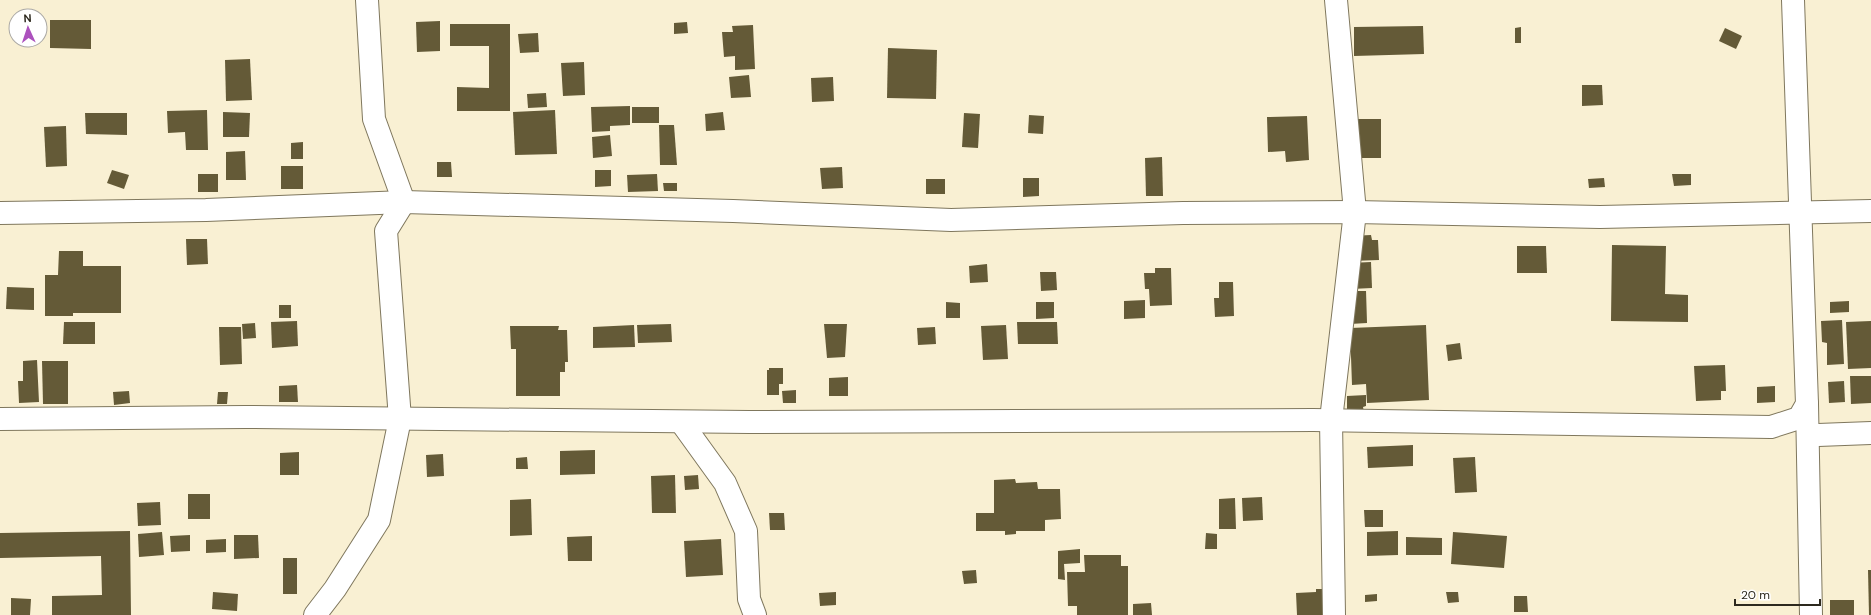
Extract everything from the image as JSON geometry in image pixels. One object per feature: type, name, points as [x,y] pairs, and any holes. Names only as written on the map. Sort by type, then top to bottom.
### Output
[{"type":"street","points":[[367,0],[374,119],[404,202]]},
{"type":"street","points":[[1334,615],[1331,420],[1354,212],[1336,0]]},
{"type":"street","points":[[1793,0],[1807,404],[1810,615]]},
{"type":"street","points":[[315,615],[334,589],[379,520],[400,419],[386,231],[404,202]]},
{"type":"street","points":[[0,213],[206,210],[404,202],[733,211],[951,220],[1183,213],[1354,212],[1600,216],[1871,211]]},
{"type":"street","points":[[0,419],[245,417],[681,422],[1331,420],[1771,427],[1798,418],[1807,404]]},
{"type":"street","points":[[681,422],[725,483],[746,531],[749,599],[755,615]]},
{"type":"street","points":[[1818,435],[1871,433]]},
{"type":"building","points":[[50,20],[91,20],[91,49],[50,48]]},
{"type":"building","points":[[440,21],[440,51],[417,52],[416,22]]},
{"type":"building","points":[[687,22],[688,33],[674,34],[674,23]]},
{"type":"building","points":[[450,24],[510,24],[510,111],[457,111],[457,87],[489,88],[489,46],[450,46]]},
{"type":"building","points":[[753,25],[755,69],[735,70],[735,56],[724,57],[722,32],[733,32],[732,26]]},
{"type":"building","points":[[1423,26],[1424,54],[1354,56],[1354,27]]},
{"type":"building","points":[[1521,27],[1521,43],[1515,43],[1515,28]]},
{"type":"building","points":[[1725,28],[1742,36],[1736,49],[1719,41]]},
{"type":"building","points":[[538,33],[539,52],[520,53],[518,34]]},
{"type":"building","points":[[888,48],[937,50],[936,99],[887,98]]},
{"type":"building","points":[[250,59],[252,100],[226,101],[225,60]]},
{"type":"building","points":[[584,62],[585,95],[563,96],[561,63]]},
{"type":"building","points":[[749,75],[751,97],[731,98],[729,77]]},
{"type":"building","points":[[833,77],[834,101],[812,102],[811,78]]},
{"type":"building","points":[[1582,85],[1602,85],[1603,105],[1582,106]]},
{"type":"building","points":[[546,93],[547,107],[528,108],[527,94]]},
{"type":"building","points":[[630,106],[630,125],[610,126],[610,131],[592,132],[591,107]]},
{"type":"building","points":[[632,107],[659,107],[659,123],[632,123]]},
{"type":"building","points":[[207,110],[208,150],[186,150],[185,132],[168,133],[167,111]]},
{"type":"building","points":[[555,110],[557,154],[515,155],[513,112]]},
{"type":"building","points":[[223,112],[250,113],[249,137],[223,137]]},
{"type":"building","points":[[723,112],[725,130],[706,131],[705,114]]},
{"type":"building","points":[[85,113],[127,113],[127,135],[86,134]]},
{"type":"building","points":[[964,113],[980,114],[978,148],[962,147]]},
{"type":"building","points":[[1029,115],[1044,116],[1043,134],[1028,133]]},
{"type":"building","points":[[1307,116],[1309,160],[1286,162],[1285,151],[1268,152],[1267,117]]},
{"type":"building","points":[[1358,119],[1381,119],[1381,158],[1357,158]]},
{"type":"building","points":[[659,125],[674,125],[677,165],[660,165]]},
{"type":"building","points":[[66,126],[67,166],[46,167],[44,127]]},
{"type":"building","points":[[610,135],[612,156],[593,158],[592,137]]},
{"type":"building","points":[[303,142],[303,159],[291,159],[291,143]]},
{"type":"building","points":[[245,151],[246,180],[226,180],[226,152]]},
{"type":"building","points":[[1162,157],[1163,196],[1146,196],[1145,158]]},
{"type":"building","points":[[437,162],[451,162],[452,177],[437,177]]},
{"type":"building","points":[[281,166],[303,166],[303,189],[281,189]]},
{"type":"building","points":[[842,167],[843,188],[822,189],[820,168]]},
{"type":"building","points":[[112,170],[129,175],[124,189],[107,183]]},
{"type":"building","points":[[595,170],[611,170],[611,186],[595,187]]},
{"type":"building","points":[[198,174],[218,174],[218,192],[198,192]]},
{"type":"building","points":[[657,174],[658,191],[628,192],[627,175]]},
{"type":"building","points":[[1672,174],[1691,174],[1691,185],[1674,186]]},
{"type":"building","points":[[1023,178],[1039,178],[1039,196],[1023,197]]},
{"type":"building","points":[[1604,178],[1605,187],[1589,188],[1588,179]]},
{"type":"building","points":[[926,179],[945,179],[945,194],[926,194]]},
{"type":"building","points":[[663,183],[677,183],[677,191],[664,191]]},
{"type":"building","points":[[1371,235],[1372,240],[1378,240],[1379,260],[1351,261],[1350,236]]},
{"type":"building","points":[[186,239],[207,239],[208,264],[187,265]]},
{"type":"building","points":[[1612,245],[1666,246],[1665,294],[1688,295],[1688,322],[1611,321]]},
{"type":"building","points":[[1517,246],[1546,246],[1547,273],[1517,273]]},
{"type":"building","points":[[59,251],[83,251],[83,266],[121,266],[121,313],[73,313],[73,316],[45,316],[45,275],[58,275]]},
{"type":"building","points":[[1371,262],[1372,288],[1351,289],[1350,263]]},
{"type":"building","points":[[987,264],[988,282],[970,283],[969,266]]},
{"type":"building","points":[[1155,268],[1171,268],[1172,305],[1150,306],[1149,289],[1145,289],[1144,273],[1155,273]]},
{"type":"building","points":[[1040,272],[1056,272],[1057,290],[1041,291]]},
{"type":"building","points":[[1219,282],[1233,282],[1234,316],[1215,317],[1214,298],[1219,298]]},
{"type":"building","points":[[7,287],[34,288],[34,310],[6,309]]},
{"type":"building","points":[[1349,291],[1366,291],[1367,323],[1350,324]]},
{"type":"building","points":[[1145,300],[1145,318],[1124,319],[1124,301]]},
{"type":"building","points":[[1849,301],[1849,312],[1830,313],[1830,302]]},
{"type":"building","points":[[946,302],[960,303],[960,318],[946,318]]},
{"type":"building","points":[[1036,302],[1054,302],[1054,318],[1036,319]]},
{"type":"building","points":[[279,305],[291,305],[291,318],[279,318]]},
{"type":"building","points":[[1842,320],[1844,364],[1827,365],[1827,343],[1822,342],[1821,321]]},
{"type":"building","points":[[297,321],[298,346],[272,348],[271,322]]},
{"type":"building","points":[[1871,321],[1871,368],[1848,369],[1846,322]]},
{"type":"building","points":[[64,322],[95,322],[95,344],[63,344]]},
{"type":"building","points":[[1017,322],[1057,322],[1058,344],[1018,344]]},
{"type":"building","points":[[255,323],[256,338],[243,339],[242,324]]},
{"type":"building","points":[[671,324],[672,342],[638,343],[637,325]]},
{"type":"building","points":[[824,324],[847,324],[845,357],[827,358]]},
{"type":"building","points":[[634,325],[635,347],[593,348],[593,327]]},
{"type":"building","points":[[1006,325],[1008,359],[983,360],[981,326]]},
{"type":"building","points":[[1426,325],[1429,400],[1367,403],[1366,384],[1352,385],[1350,328]]},
{"type":"building","points":[[510,326],[559,326],[558,330],[567,330],[568,362],[565,362],[565,372],[560,372],[560,396],[516,396],[516,349],[511,349]]},
{"type":"building","points":[[219,327],[241,327],[242,364],[220,365]]},
{"type":"building","points":[[935,327],[936,344],[918,345],[917,328]]},
{"type":"building","points":[[1460,343],[1462,359],[1448,361],[1446,345]]},
{"type":"building","points":[[37,360],[39,402],[19,403],[18,381],[23,381],[23,361]]},
{"type":"building","points":[[42,361],[68,361],[68,404],[43,404]]},
{"type":"building","points":[[1725,365],[1726,391],[1721,391],[1721,400],[1696,401],[1694,366]]},
{"type":"building","points":[[769,368],[783,368],[783,384],[779,384],[779,395],[767,395],[767,370],[769,370]]},
{"type":"building","points":[[1850,376],[1871,376],[1871,403],[1851,404]]},
{"type":"building","points":[[848,377],[848,396],[829,396],[829,378]]},
{"type":"building","points":[[1844,381],[1845,402],[1829,403],[1828,382]]},
{"type":"building","points":[[297,385],[298,402],[279,402],[279,386]]},
{"type":"building","points":[[1775,386],[1775,402],[1757,403],[1757,387]]},
{"type":"building","points":[[796,390],[796,403],[783,403],[782,391]]},
{"type":"building","points":[[129,391],[130,403],[114,405],[113,392]]},
{"type":"building","points":[[218,392],[228,392],[227,404],[217,404]]},
{"type":"building","points":[[1366,395],[1366,406],[1363,407],[1364,412],[1347,413],[1347,396]]},
{"type":"building","points":[[1413,445],[1413,466],[1368,468],[1367,447]]},
{"type":"building","points":[[595,450],[595,474],[560,475],[560,451]]},
{"type":"building","points":[[299,452],[299,475],[280,475],[280,453]]},
{"type":"building","points":[[443,454],[444,476],[427,477],[426,455]]},
{"type":"building","points":[[527,457],[528,469],[516,469],[516,458]]},
{"type":"building","points":[[1475,457],[1477,492],[1455,493],[1453,458]]},
{"type":"building","points":[[675,475],[676,513],[652,513],[651,476]]},
{"type":"building","points":[[698,475],[699,489],[685,490],[684,476]]},
{"type":"building","points":[[1015,479],[1016,483],[1037,482],[1038,489],[1060,489],[1061,519],[1045,520],[1045,531],[1016,531],[1016,534],[1005,535],[1005,531],[976,531],[976,513],[994,513],[994,480]]},
{"type":"building","points":[[188,494],[210,494],[210,519],[188,519]]},
{"type":"building","points":[[1262,497],[1263,520],[1243,521],[1242,498]]},
{"type":"building","points":[[1235,498],[1236,529],[1219,529],[1219,499]]},
{"type":"building","points":[[531,499],[532,535],[510,536],[510,500]]},
{"type":"building","points":[[160,502],[161,525],[138,526],[137,503]]},
{"type":"building","points":[[1364,510],[1383,510],[1383,527],[1365,527]]},
{"type":"building","points":[[769,513],[784,513],[785,530],[770,530]]},
{"type":"building","points":[[130,531],[131,615],[52,615],[52,596],[102,595],[101,556],[0,558],[0,533]]},
{"type":"building","points":[[1398,531],[1398,555],[1367,556],[1367,532]]},
{"type":"building","points":[[162,532],[164,555],[139,557],[138,534]]},
{"type":"building","points":[[1453,532],[1507,536],[1504,568],[1451,564]]},
{"type":"building","points":[[1206,533],[1217,534],[1217,549],[1205,549]]},
{"type":"building","points":[[190,535],[190,551],[171,552],[170,536]]},
{"type":"building","points":[[234,535],[258,535],[259,558],[234,559]]},
{"type":"building","points":[[592,536],[592,561],[568,561],[567,537]]},
{"type":"building","points":[[1406,537],[1442,538],[1442,555],[1406,555]]},
{"type":"building","points":[[226,539],[226,552],[206,553],[206,540]]},
{"type":"building","points":[[721,539],[723,575],[686,577],[684,541]]},
{"type":"building","points":[[1080,549],[1080,563],[1064,564],[1065,580],[1058,579],[1058,551]]},
{"type":"building","points":[[1084,555],[1121,555],[1121,566],[1128,566],[1128,615],[1077,615],[1077,606],[1068,606],[1067,572],[1085,572]]},
{"type":"building","points":[[283,558],[297,558],[297,594],[283,594]]},
{"type":"building","points":[[976,570],[977,583],[964,584],[962,571]]},
{"type":"building","points":[[1868,570],[1871,570],[1871,615],[1869,615]]},
{"type":"building","points":[[1316,589],[1323,589],[1324,615],[1297,615],[1296,593],[1316,592]]},
{"type":"building","points":[[213,592],[238,594],[237,611],[212,609]]},
{"type":"building","points":[[836,592],[836,605],[820,606],[819,593]]},
{"type":"building","points":[[1446,592],[1458,592],[1459,602],[1448,603]]},
{"type":"building","points":[[1377,594],[1377,601],[1365,602],[1365,595]]},
{"type":"building","points":[[1514,596],[1527,596],[1528,612],[1514,612]]},
{"type":"building","points":[[11,598],[31,599],[30,615],[11,615]]},
{"type":"building","points":[[1830,600],[1854,600],[1854,615],[1830,615]]},
{"type":"building","points":[[1151,603],[1152,615],[1133,615],[1133,604]]}]
